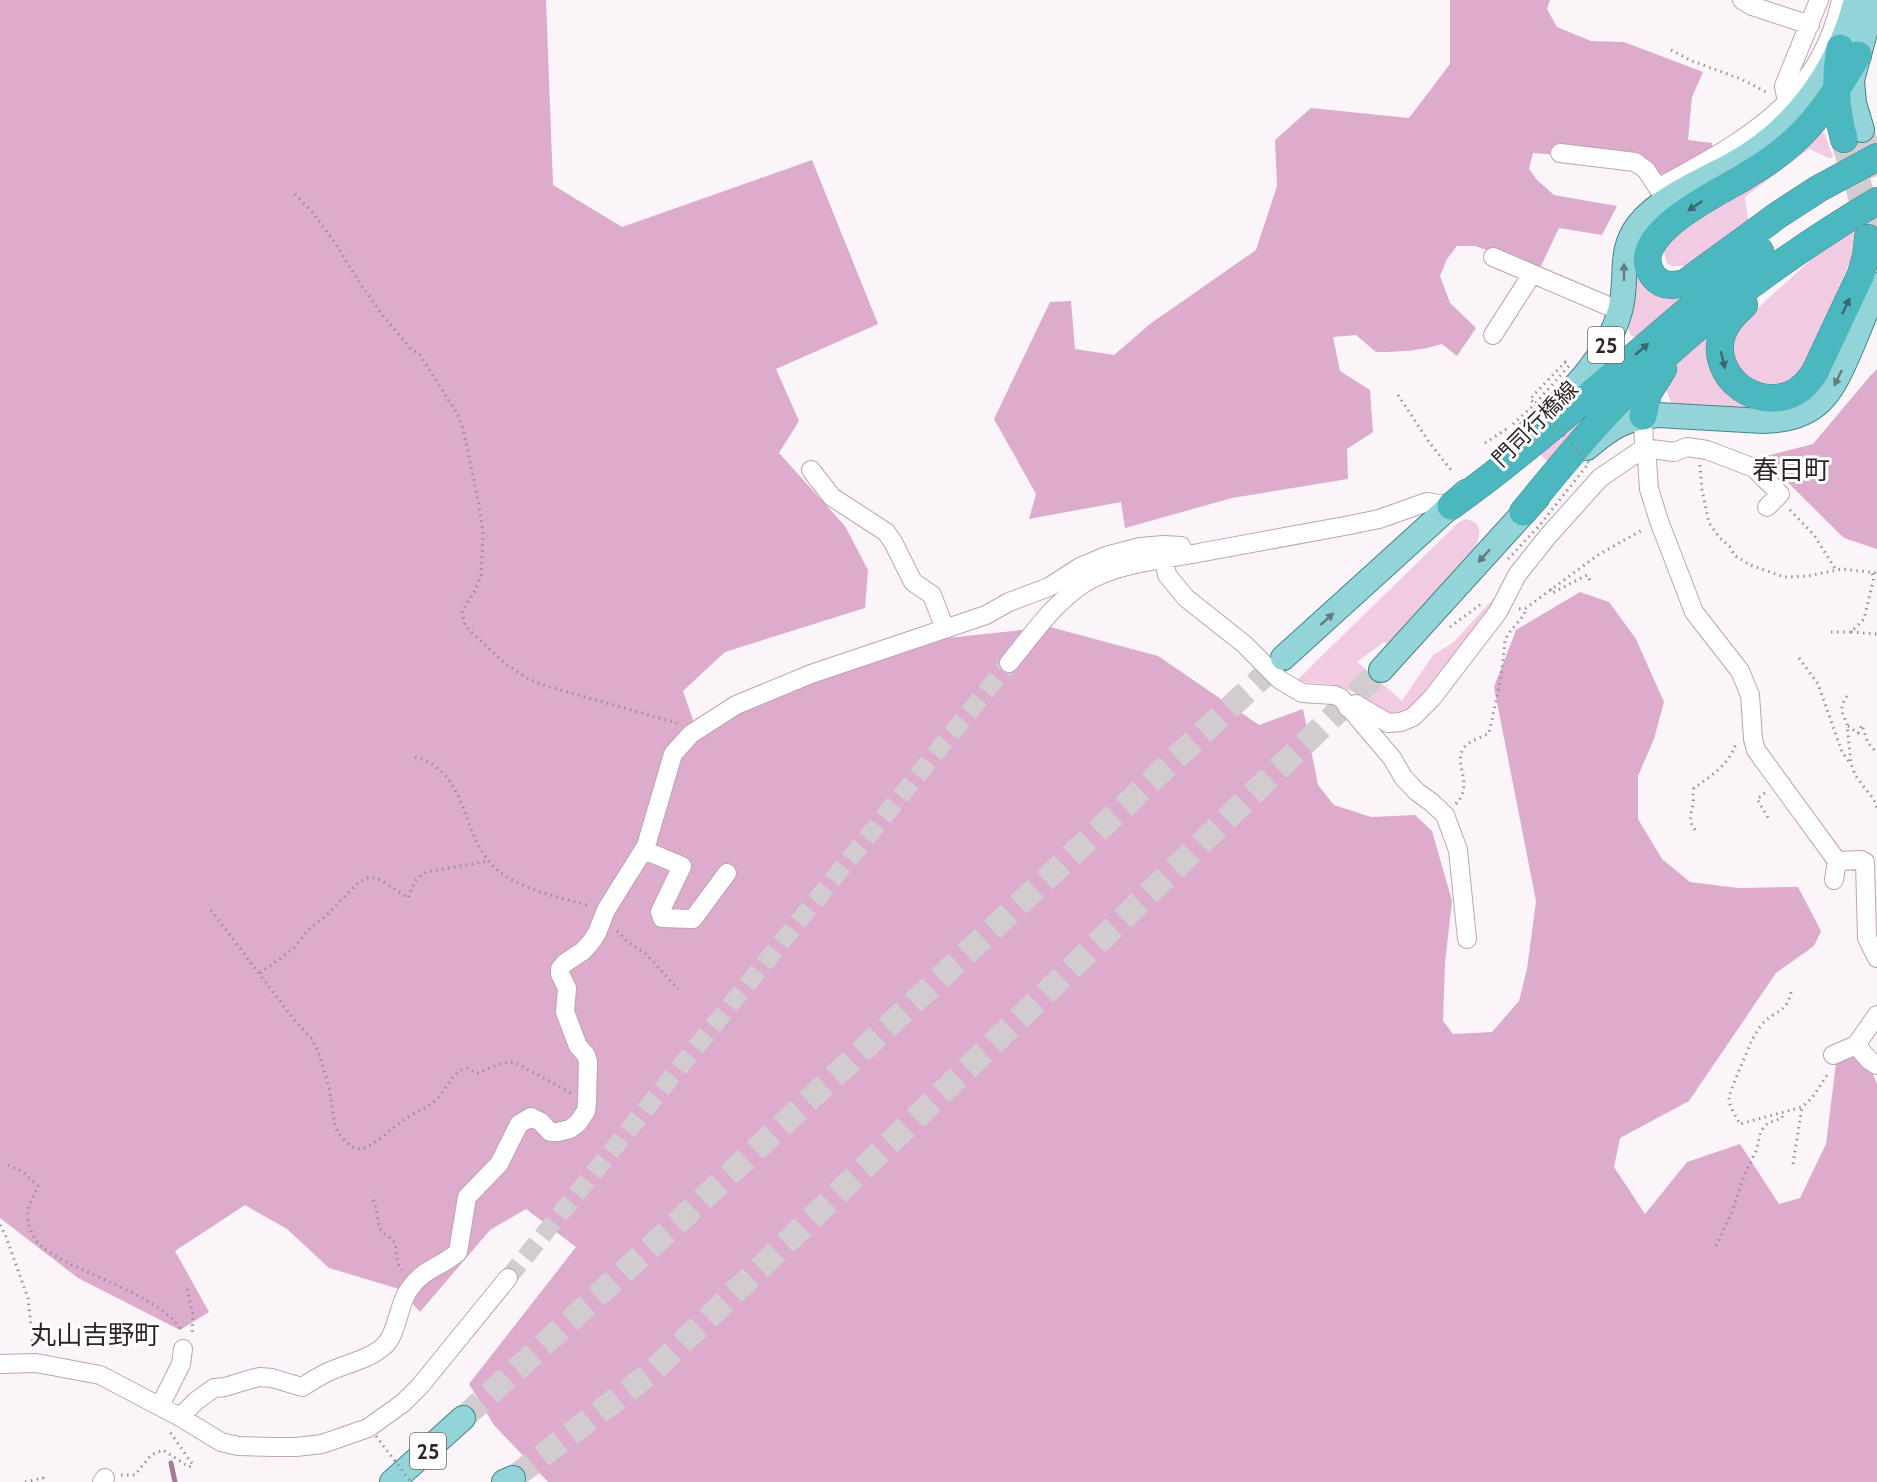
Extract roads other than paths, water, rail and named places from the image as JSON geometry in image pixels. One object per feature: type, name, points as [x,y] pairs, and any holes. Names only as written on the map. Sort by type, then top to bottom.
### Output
[{"type":"highway","points":[[1849,51],[1834,98],[1812,123],[1779,154],[1747,176],[1698,204],[1658,236],[1647,252],[1648,268],[1659,282],[1667,285],[1684,283],[1778,215],[1818,189],[1877,157]]},
{"type":"highway","points":[[1834,98],[1837,115],[1853,134]]},
{"type":"highway","points":[[1451,506],[1523,453],[1685,311],[1732,273],[1877,163]]},
{"type":"highway","points":[[1523,512],[1616,403],[1670,352],[1755,283],[1836,226],[1877,201]]},
{"type":"highway","points":[[1836,226],[1738,310],[1725,327],[1720,344],[1720,358],[1730,378],[1746,392],[1759,398],[1773,399],[1797,392],[1807,383],[1815,372],[1861,274],[1868,238]]},
{"type":"highway","points":[[1643,416],[1648,393],[1658,375],[1704,323]]},
{"type":"main road","points":[[1849,51],[1856,0]]},
{"type":"main road","points":[[1849,51],[1869,21],[1874,0]]},
{"type":"main road","name":"門司行橋線","points":[[1284,658],[1451,506],[1572,388],[1594,363],[1605,347],[1620,311],[1627,245],[1662,194],[1751,153],[1797,115],[1834,98]]},
{"type":"main road","points":[[1382,670],[1523,512],[1611,428],[1626,420],[1658,415],[1780,421],[1812,409],[1832,388],[1877,285]]},
{"type":"main road","name":"25","points":[[392,1482],[463,1418]]},
{"type":"street","points":[[1742,0],[1752,6],[1810,25]]},
{"type":"street","points":[[1787,103],[1784,86],[1819,0]]},
{"type":"street","points":[[1560,153],[1635,162],[1646,170],[1662,194],[1773,116],[1787,103],[1812,70],[1825,46],[1835,25],[1841,0]]},
{"type":"street","points":[[1493,257],[1620,311]]},
{"type":"street","points":[[1493,334],[1533,274]]},
{"type":"street","points":[[1643,416],[1649,489],[1694,612],[1740,671],[1750,695],[1751,725],[1756,750],[1837,861],[1834,880]]},
{"type":"street","points":[[1348,708],[1356,704],[1388,723],[1401,722],[1413,717],[1432,698],[1500,608],[1517,575],[1548,536],[1600,478],[1644,448],[1674,452],[1688,447],[1698,448],[1754,468],[1780,494],[1772,502]]},
{"type":"street","points":[[811,470],[832,496],[886,532],[913,582],[932,595],[945,629]]},
{"type":"street","points":[[1009,663],[1063,599],[1100,574],[1164,559],[1379,519],[1427,502],[1451,506]]},
{"type":"street","points":[[170,1411],[196,1401],[214,1388],[260,1377],[272,1378],[302,1387],[325,1373],[380,1350],[389,1340],[403,1300],[414,1283],[431,1268],[458,1252],[467,1197],[499,1164],[519,1124],[531,1117],[541,1122],[550,1132],[558,1132],[570,1129],[578,1123],[586,1111],[588,1062],[586,1055],[578,1046],[565,1012],[567,988],[560,969],[591,942],[606,910],[644,850],[673,754],[691,735],[736,705],[811,674],[986,615],[1009,602],[1049,587],[1080,567],[1106,556],[1140,547],[1164,545],[1181,546],[1185,555]]},
{"type":"street","points":[[1164,559],[1167,575],[1186,598],[1244,644],[1280,680],[1302,693],[1334,695],[1341,698],[1392,758],[1403,777],[1444,816],[1458,850],[1467,939]]},
{"type":"street","points":[[644,850],[682,866],[660,912],[662,918],[693,919],[728,873]]},
{"type":"street","points":[[1837,861],[1861,860],[1864,862],[1867,938],[1877,958]]},
{"type":"street","points":[[1877,1016],[1843,1050],[1877,1065]]},
{"type":"street","points":[[0,1364],[36,1363],[100,1375],[170,1411],[221,1442],[238,1446],[296,1447],[322,1444],[368,1428],[403,1403],[420,1386],[508,1278]]},
{"type":"street","points":[[170,1411],[183,1349]]},
{"type":"waterway","points":[[171,1463],[175,1482]]},
{"type":"tunnel","points":[[1862,130],[1877,176]]},
{"type":"tunnel","points":[[1844,139],[1862,200],[1868,238]]},
{"type":"tunnel","points":[[463,1418],[675,1225],[1283,658]]},
{"type":"tunnel","points":[[508,1278],[1009,663]]},
{"type":"tunnel","points":[[513,1478],[653,1371],[1381,670]]},
{"type":"district","name":"春日町","points":[[1791,470]]},
{"type":"district","name":"丸山吉野町","points":[[95,1335]]}]
